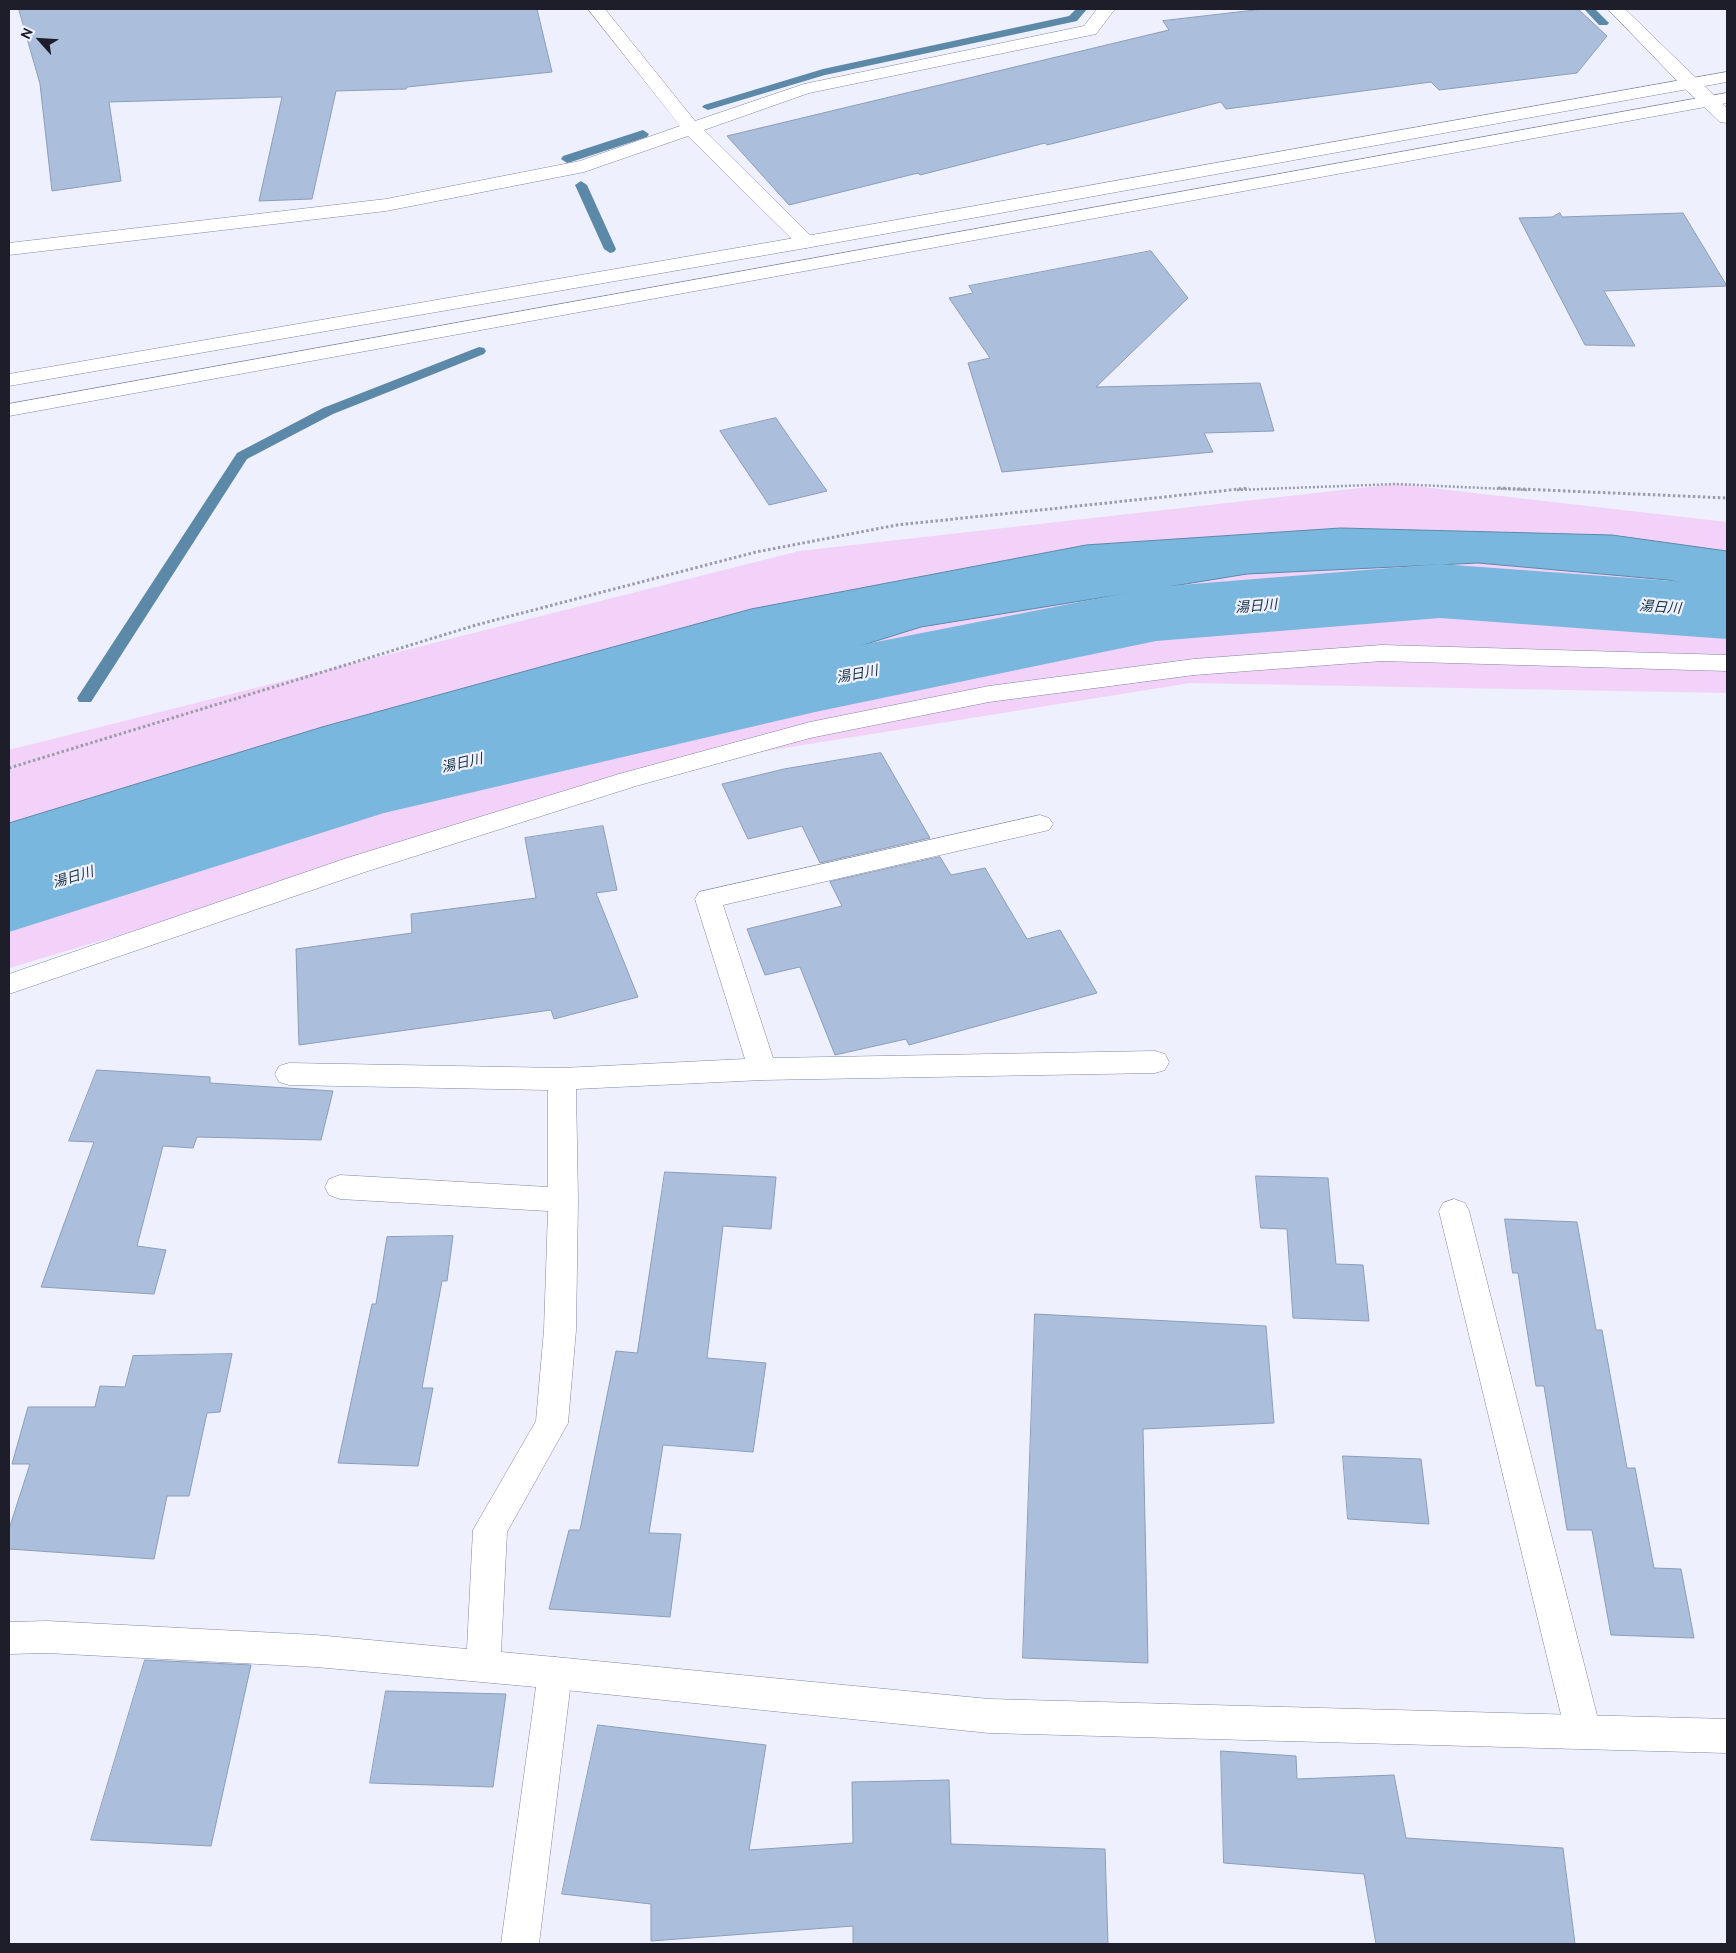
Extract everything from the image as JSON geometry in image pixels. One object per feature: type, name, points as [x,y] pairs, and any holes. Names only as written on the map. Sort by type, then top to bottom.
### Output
[{"type":"street","points":[[596,9],[693,130],[806,242]]},
{"type":"street","points":[[9,249],[386,205],[584,166],[693,130],[804,90],[1090,30],[1106,9]]},
{"type":"street","points":[[1616,9],[1690,84],[1718,100],[1727,118]]},
{"type":"street","points":[[9,380],[806,242],[1727,77]]},
{"type":"street","points":[[9,410],[1718,100]]},
{"type":"street","points":[[9,984],[356,865],[628,780],[810,730],[989,694],[1194,667],[1382,652],[1727,663]]},
{"type":"street","points":[[762,1069],[708,899],[1040,824]]},
{"type":"street","points":[[289,1074],[562,1079],[762,1069],[1155,1062]]},
{"type":"street","points":[[483,1667],[490,1530],[552,1422],[560,1330],[563,1200],[562,1079]]},
{"type":"street","points":[[340,1187],[563,1200]]},
{"type":"street","points":[[1454,1211],[1583,1731]]},
{"type":"street","points":[[9,1638],[47,1637],[316,1651],[989,1716],[1727,1736]]},
{"type":"street","points":[[520,1944],[555,1673]]},
{"type":"path","points":[[9,768],[476,625],[756,552],[898,525],[1252,488],[1396,484],[1727,498]]},
{"type":"shaded area","points":[[1396,484],[1727,522],[1727,693],[1190,683],[710,760],[9,968],[9,750],[799,551]]},
{"type":"water","points":[[1341,528],[1612,535],[1727,551],[1727,592],[1668,580],[1478,563],[1247,574],[921,627],[710,693],[9,893],[9,823],[322,727],[751,609],[1086,545]]},
{"type":"building","points":[[19,9],[537,9],[552,72],[407,87],[406,89],[336,91],[312,199],[259,201],[282,97],[109,102],[121,181],[52,191],[40,84]]},
{"type":"building","points":[[1264,9],[1578,9],[1607,36],[1577,73],[1439,90],[1431,82],[1226,109],[1221,102],[789,205],[727,136],[1169,30],[1163,21]]},
{"type":"building","points":[[1560,213],[1562,217],[1683,213],[1727,286],[1604,291],[1635,346],[1585,345],[1519,218],[1552,217]]},
{"type":"building","points":[[1151,251],[1188,298],[1096,387],[1260,383],[1274,431],[1204,433],[1213,452],[1002,472],[968,363],[990,358],[949,298],[973,293],[969,286]]},
{"type":"building","points":[[776,418],[827,491],[769,505],[720,431]]},
{"type":"building","points":[[881,753],[930,838],[820,863],[802,826],[748,839],[722,784],[784,769]]},
{"type":"building","points":[[603,826],[617,890],[596,893],[638,997],[554,1019],[551,1010],[299,1045],[296,949],[412,933],[411,914],[536,898],[525,838]]},
{"type":"building","points":[[940,857],[951,875],[985,868],[1027,939],[1060,930],[1097,993],[909,1045],[906,1039],[835,1055],[800,967],[765,975],[747,929],[842,906],[830,882]]},
{"type":"building","points":[[97,1070],[210,1077],[210,1083],[333,1091],[321,1140],[197,1137],[193,1148],[163,1146],[137,1246],[166,1250],[154,1294],[41,1287],[94,1142],[69,1141]]},
{"type":"building","points":[[665,1172],[776,1177],[771,1229],[723,1226],[707,1358],[766,1363],[753,1452],[663,1445],[649,1533],[681,1534],[670,1617],[549,1609],[569,1530],[580,1530],[616,1351],[637,1353]]},
{"type":"building","points":[[1256,1176],[1328,1178],[1336,1264],[1363,1265],[1369,1321],[1293,1318],[1287,1229],[1261,1228]]},
{"type":"building","points":[[1505,1219],[1577,1222],[1596,1330],[1602,1330],[1627,1468],[1635,1468],[1654,1568],[1681,1569],[1694,1638],[1611,1635],[1592,1530],[1567,1530],[1544,1386],[1536,1386],[1518,1273],[1513,1273]]},
{"type":"building","points":[[453,1236],[447,1281],[442,1281],[422,1388],[433,1388],[418,1466],[338,1463],[372,1304],[376,1304],[387,1237]]},
{"type":"building","points":[[1035,1314],[1266,1326],[1274,1423],[1143,1429],[1148,1663],[1023,1658]]},
{"type":"building","points":[[232,1354],[220,1412],[207,1413],[189,1496],[167,1496],[154,1559],[9,1549],[9,1529],[30,1464],[12,1464],[28,1407],[95,1407],[100,1386],[125,1387],[133,1356]]},
{"type":"building","points":[[1343,1456],[1421,1459],[1429,1524],[1348,1519]]},
{"type":"building","points":[[145,1660],[251,1665],[211,1846],[91,1840]]},
{"type":"building","points":[[386,1691],[506,1694],[493,1787],[370,1783]]},
{"type":"building","points":[[598,1725],[766,1745],[749,1850],[853,1843],[852,1782],[949,1780],[951,1844],[1105,1849],[1108,1944],[853,1944],[853,1926],[651,1941],[651,1904],[562,1894]]},
{"type":"building","points":[[1221,1751],[1296,1756],[1297,1779],[1394,1775],[1406,1838],[1563,1848],[1575,1944],[1376,1944],[1364,1874],[1224,1863]]},
{"type":"waterway","points":[[708,107],[823,72],[1073,19],[1082,9]]},
{"type":"waterway","points":[[1589,9],[1603,23]]},
{"type":"waterway","points":[[567,159],[643,134]]},
{"type":"waterway","points":[[581,185],[610,249]]},
{"type":"waterway","points":[[85,698],[242,456],[328,411],[479,351]]},
{"type":"waterway","name":"湯日川","points":[[9,897],[369,785],[815,683],[1156,614],[1440,591],[1727,612]]}]
